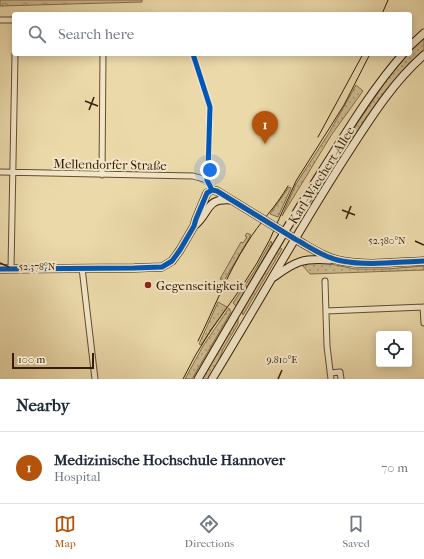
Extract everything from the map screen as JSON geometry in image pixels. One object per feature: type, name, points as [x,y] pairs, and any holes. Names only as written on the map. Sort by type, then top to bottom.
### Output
[{"type":"main road","points":[[412,44],[424,33]]},
{"type":"main road","name":"Karl-Wiechert-Allee","points":[[212,379],[295,238],[341,165],[396,84],[424,55]]},
{"type":"main road","name":"Karl-Wiechert-Allee","points":[[198,379],[284,232],[348,130],[376,88],[400,56]]},
{"type":"main road","points":[[0,268],[162,267],[168,264],[178,254],[194,226],[207,193],[212,190],[217,191],[319,253],[340,261]]},
{"type":"main road","points":[[194,226],[200,221],[212,203],[220,199],[231,200]]},
{"type":"main road","points":[[270,280],[289,266],[299,261],[313,260],[364,263],[424,261]]},
{"type":"street","points":[[0,20],[12,20]]},
{"type":"street","points":[[11,268],[15,56]]},
{"type":"street","points":[[102,175],[103,56]]},
{"type":"street","points":[[194,56],[210,107],[207,180],[212,190]]},
{"type":"street","name":"Mellendorfer Straße","points":[[0,172],[193,176],[207,180]]},
{"type":"street","points":[[82,268],[95,379]]},
{"type":"street","points":[[325,281],[330,376],[340,372],[341,379]]},
{"type":"street","points":[[326,311],[424,307],[424,323]]},
{"type":"green space","points":[[0,0],[142,0],[142,2],[0,6]]},
{"type":"green space","points":[[424,38],[424,49],[386,94],[301,225],[297,223],[336,160],[350,134],[388,78],[406,56],[412,56],[412,50]]},
{"type":"green space","points":[[356,85],[363,91],[332,134],[282,216],[296,184],[329,133]]},
{"type":"green space","points":[[289,187],[291,188],[278,217],[270,214]]},
{"type":"green space","points":[[247,233],[251,235],[224,281],[220,279],[241,242],[243,243],[247,237],[245,236]]},
{"type":"green space","points":[[271,241],[272,244],[236,306],[233,303],[255,270]]},
{"type":"green space","points":[[279,247],[282,249],[243,315],[242,311]]},
{"type":"green space","points":[[303,263],[326,263],[355,269],[386,269],[424,266],[424,270],[310,274],[303,266]]},
{"type":"green space","points":[[218,302],[227,307],[201,345],[199,344]]},
{"type":"green space","points":[[229,308],[231,312],[192,379],[185,379],[203,346]]},
{"type":"green space","points":[[238,317],[238,324],[223,349],[216,368],[209,379],[202,379]]},
{"type":"tram line","points":[[383,12],[388,0]]},
{"type":"tram line","points":[[318,137],[362,56]]},
{"type":"tram line","points":[[183,379],[211,330],[257,263],[270,239],[296,181],[344,105],[369,56]]},
{"type":"tram line","points":[[198,341],[240,255],[288,186]]},
{"type":"cycle path","points":[[194,56],[210,107],[207,180],[212,190]]},
{"type":"cycle path","points":[[0,269],[162,267],[172,261],[180,250],[194,226],[207,193],[212,190],[217,191],[312,249],[336,260],[372,263],[424,261]]},
{"type":"place","name":"Medizinische Hochschule Hannover","points":[[265,144]]},
{"type":"place","name":"Gegenseitigkeit","points":[[148,285]]}]
